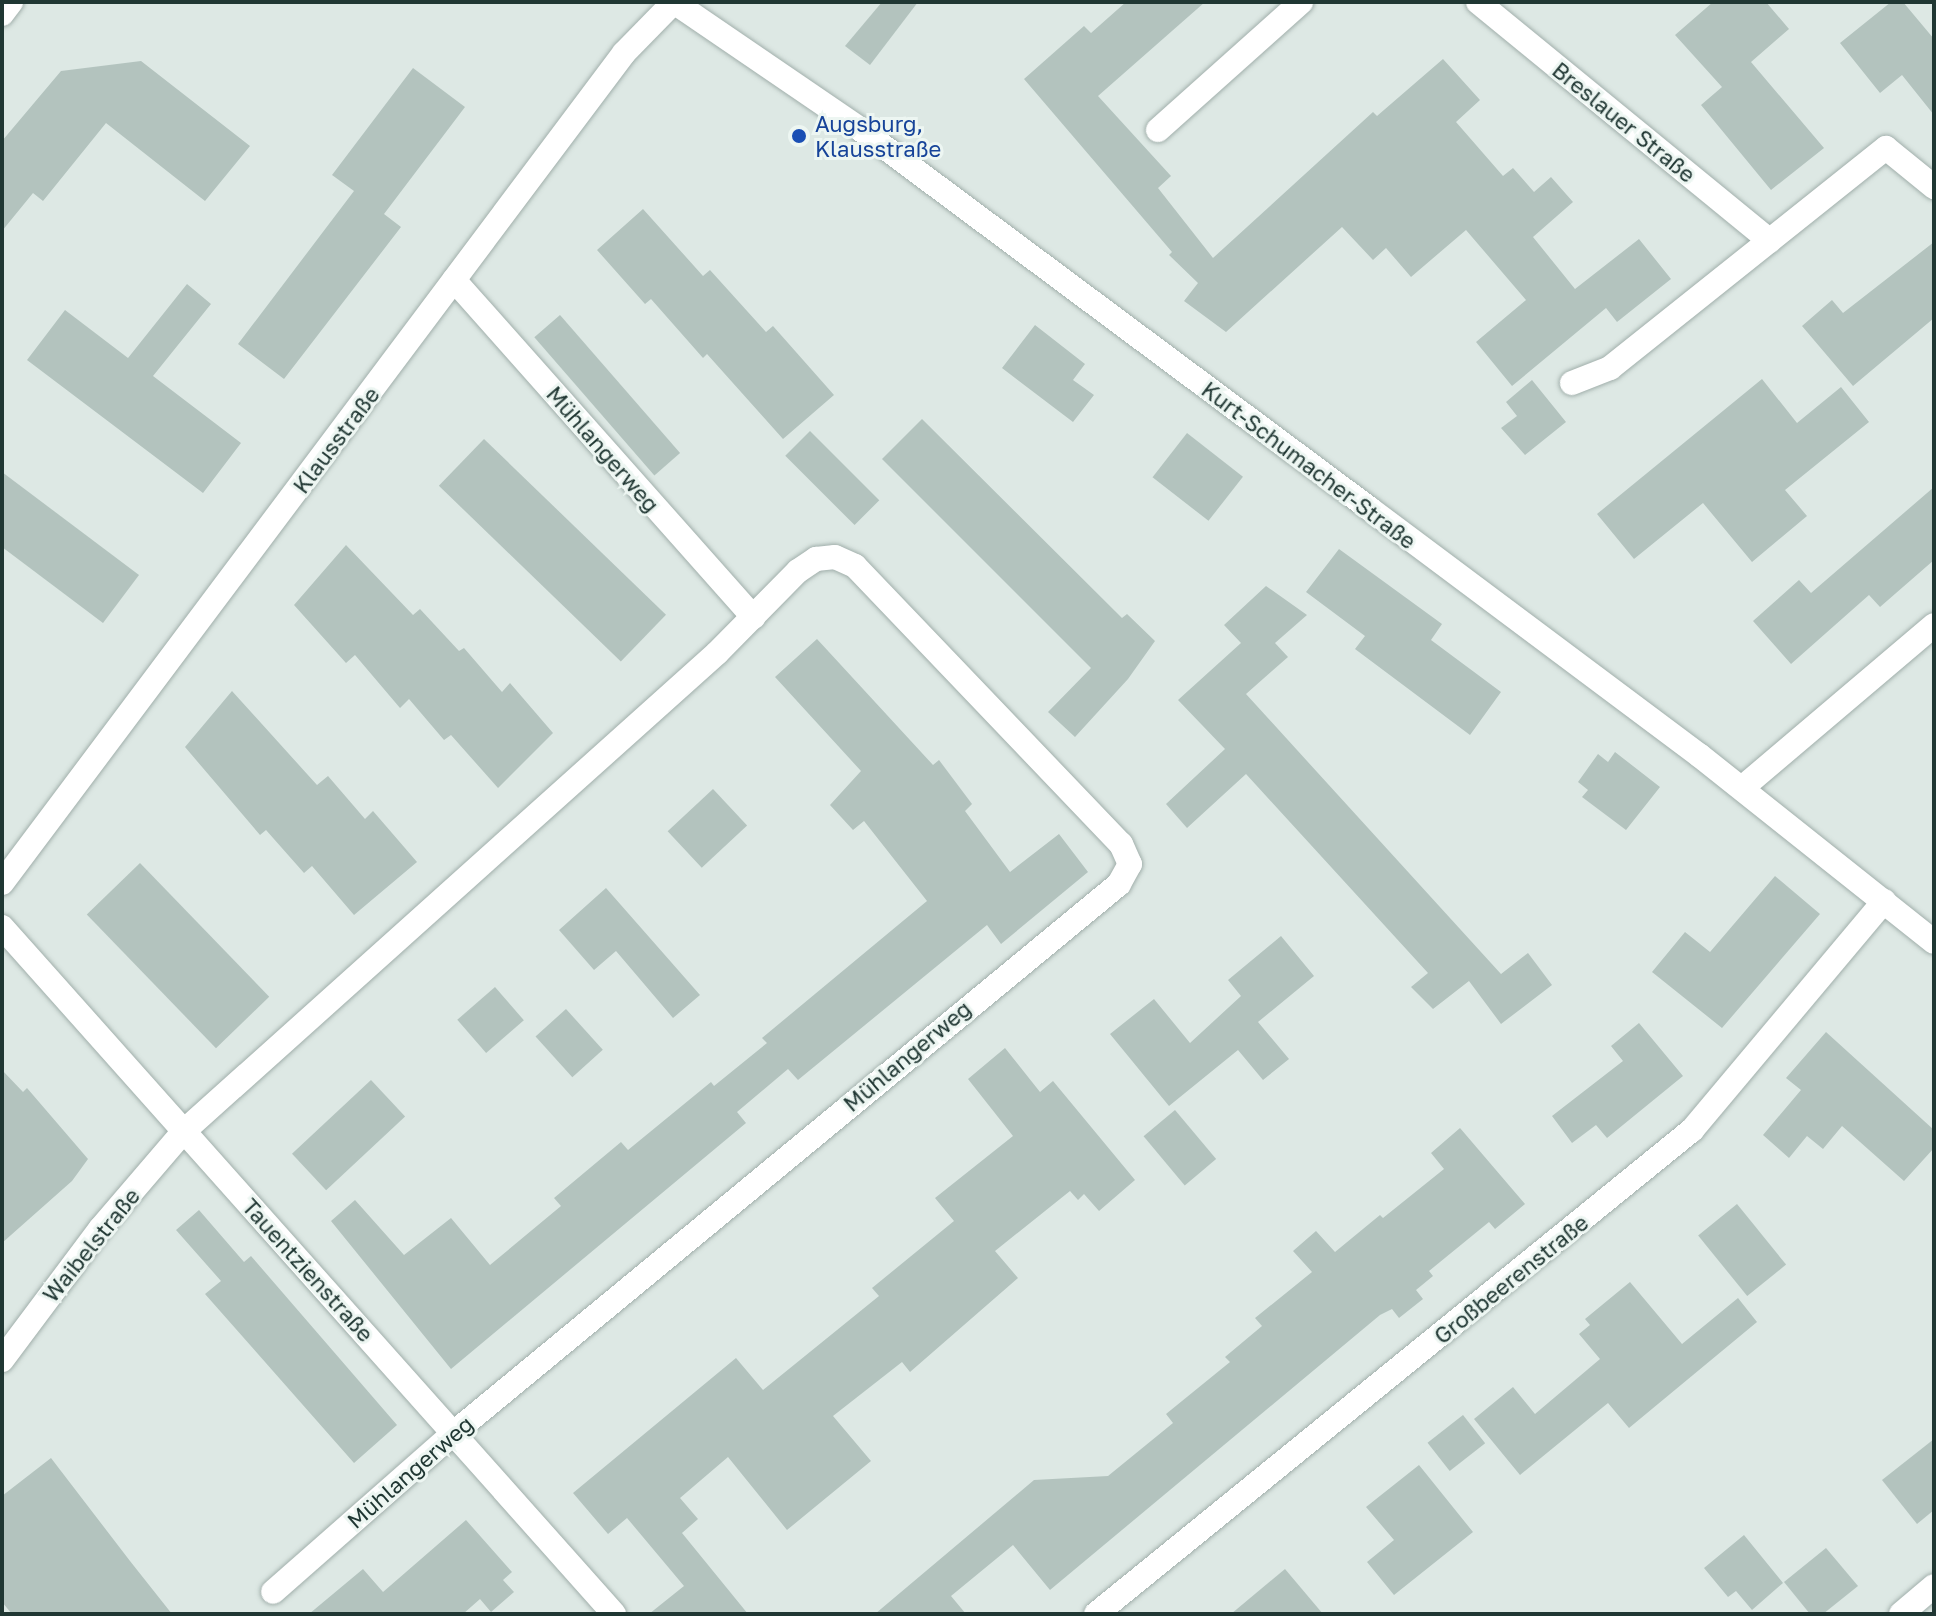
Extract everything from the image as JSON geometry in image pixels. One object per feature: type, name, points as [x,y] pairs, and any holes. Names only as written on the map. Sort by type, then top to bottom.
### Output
[{"type":"street","points":[[2,14],[11,2]]},
{"type":"street","name":"Klausstraße","points":[[2,883],[624,53],[674,2]]},
{"type":"street","name":"Kurt-Schumacher-Straße","points":[[674,2],[860,129],[1742,788],[1934,942]]},
{"type":"street","points":[[1158,130],[1301,2]]},
{"type":"street","name":"Breslauer Straße","points":[[1478,2],[1770,241]]},
{"type":"street","points":[[1572,383],[1610,368],[1886,148],[1934,187]]},
{"type":"street","name":"Mühlangerweg","points":[[454,280],[753,617]]},
{"type":"street","name":"Mühlangerweg","points":[[183,1132],[816,559],[835,557],[855,566],[1121,844],[1130,864],[1119,884],[455,1432],[273,1592]]},
{"type":"street","points":[[1742,788],[1934,625]]},
{"type":"street","name":"Großbeerenstraße","points":[[1096,1614],[1692,1130],[1884,901]]},
{"type":"street","name":"Tauentzienstraße","points":[[2,927],[614,1614]]},
{"type":"street","name":"Waibelstraße","points":[[2,1360],[100,1229],[183,1132]]},
{"type":"street","points":[[1901,1614],[1934,1586]]},
{"type":"building","points":[[882,2],[918,2],[870,65],[845,46]]},
{"type":"building","points":[[1126,2],[1205,2],[1098,96],[1171,176],[1158,188],[1213,258],[1373,112],[1377,116],[1443,59],[1480,100],[1456,122],[1503,176],[1513,168],[1534,192],[1551,177],[1573,202],[1533,237],[1575,289],[1639,239],[1671,279],[1617,322],[1606,308],[1512,386],[1476,342],[1526,300],[1466,230],[1411,277],[1386,248],[1373,260],[1342,227],[1226,332],[1184,301],[1198,283],[1169,255],[1172,252],[1024,79],[1084,26],[1091,33]]},
{"type":"building","points":[[1713,2],[1766,2],[1789,29],[1751,62],[1824,148],[1771,190],[1701,105],[1722,87],[1675,35]]},
{"type":"building","points":[[1891,2],[1903,2],[1934,39],[1934,115],[1902,75],[1880,93],[1840,43]]},
{"type":"building","points":[[141,61],[250,146],[205,201],[106,123],[43,201],[33,193],[2,231],[2,141],[61,71]]},
{"type":"building","points":[[413,68],[465,107],[384,214],[401,227],[284,379],[238,344],[354,191],[332,175]]},
{"type":"building","points":[[643,209],[703,276],[710,270],[766,332],[773,326],[834,395],[783,439],[707,354],[703,358],[651,299],[645,304],[597,250]]},
{"type":"building","points":[[1934,242],[1934,318],[1853,386],[1802,326],[1832,300],[1843,313]]},
{"type":"building","points":[[187,284],[211,304],[153,376],[241,443],[203,493],[27,360],[65,310],[128,358]]},
{"type":"building","points":[[560,315],[680,453],[654,475],[534,337]]},
{"type":"building","points":[[1035,325],[1085,364],[1073,380],[1094,395],[1073,422],[1002,368]]},
{"type":"building","points":[[1762,379],[1797,423],[1841,387],[1869,422],[1785,490],[1807,516],[1752,562],[1703,503],[1634,559],[1597,514]]},
{"type":"building","points":[[1532,380],[1566,422],[1525,455],[1501,428],[1517,416],[1506,402]]},
{"type":"building","points":[[922,419],[1122,618],[1127,614],[1155,641],[1128,679],[1075,737],[1048,712],[1091,668],[882,459]]},
{"type":"building","points":[[810,431],[879,500],[855,525],[785,456]]},
{"type":"building","points":[[1187,433],[1243,477],[1208,521],[1153,477]]},
{"type":"building","points":[[484,439],[666,615],[621,662],[439,486]]},
{"type":"building","points":[[2,472],[139,575],[103,623],[2,547]]},
{"type":"building","points":[[1934,487],[1934,560],[1880,607],[1869,595],[1791,664],[1753,621],[1799,580],[1811,593]]},
{"type":"building","points":[[346,545],[413,615],[420,609],[459,651],[464,648],[502,692],[510,683],[553,733],[498,788],[451,735],[444,740],[409,699],[400,708],[355,655],[346,663],[294,605]]},
{"type":"building","points":[[1339,549],[1442,624],[1431,640],[1501,692],[1470,735],[1355,649],[1365,636],[1306,592]]},
{"type":"building","points":[[1266,586],[1307,615],[1275,643],[1288,657],[1246,694],[1501,974],[1528,953],[1552,985],[1501,1024],[1469,981],[1433,1009],[1411,987],[1428,973],[1246,774],[1187,828],[1166,804],[1225,749],[1178,700],[1241,643],[1224,625]]},
{"type":"building","points":[[817,639],[933,765],[939,760],[972,804],[965,811],[1010,872],[1059,834],[1088,872],[1001,944],[987,925],[798,1080],[788,1069],[737,1112],[746,1123],[451,1369],[331,1221],[355,1200],[404,1255],[451,1218],[490,1265],[561,1206],[554,1198],[621,1142],[628,1150],[711,1082],[714,1086],[767,1043],[762,1038],[927,901],[864,821],[853,830],[830,805],[861,771],[775,677]]},
{"type":"building","points":[[232,691],[317,785],[328,776],[365,819],[373,811],[417,862],[354,915],[312,866],[304,873],[266,830],[260,835],[185,747]]},
{"type":"building","points":[[1615,752],[1660,787],[1626,830],[1582,797],[1588,790],[1578,782],[1598,754],[1608,762]]},
{"type":"building","points":[[713,789],[747,826],[702,868],[668,831]]},
{"type":"building","points":[[140,863],[269,997],[216,1048],[87,914]]},
{"type":"building","points":[[1775,876],[1820,914],[1722,1028],[1652,972],[1685,932],[1710,952]]},
{"type":"building","points":[[606,888],[700,995],[673,1018],[616,951],[594,970],[559,930]]},
{"type":"building","points":[[1281,936],[1314,976],[1258,1022],[1289,1059],[1263,1080],[1238,1050],[1169,1106],[1110,1034],[1154,999],[1190,1043],[1241,996],[1228,980]]},
{"type":"building","points":[[495,987],[524,1020],[486,1053],[457,1020]]},
{"type":"building","points":[[566,1009],[603,1050],[572,1077],[536,1036]]},
{"type":"building","points":[[1639,1023],[1683,1076],[1607,1138],[1596,1125],[1572,1143],[1552,1116],[1623,1061],[1611,1046]]},
{"type":"building","points":[[1826,1032],[1934,1130],[1934,1148],[1904,1181],[1842,1126],[1823,1149],[1807,1136],[1789,1158],[1763,1135],[1801,1090],[1786,1078]]},
{"type":"building","points":[[1005,1048],[1040,1092],[1053,1081],[1135,1180],[1099,1211],[1084,1194],[1078,1200],[1070,1191],[995,1251],[1018,1278],[910,1372],[902,1362],[833,1416],[871,1461],[787,1530],[728,1457],[680,1498],[698,1519],[682,1533],[748,1614],[649,1614],[684,1586],[627,1518],[608,1534],[573,1493],[736,1358],[763,1390],[879,1296],[872,1288],[954,1221],[935,1198],[1013,1136],[968,1079]]},
{"type":"building","points":[[2,1070],[23,1092],[27,1088],[88,1159],[72,1181],[2,1243]]},
{"type":"building","points":[[371,1080],[405,1117],[326,1190],[292,1154]]},
{"type":"building","points":[[1175,1110],[1216,1159],[1185,1185],[1144,1136]]},
{"type":"building","points":[[1460,1128],[1525,1204],[1495,1229],[1489,1222],[1429,1271],[1433,1276],[1416,1290],[1423,1299],[1399,1318],[1392,1309],[1380,1315],[1050,1590],[1013,1545],[951,1596],[966,1614],[875,1614],[1034,1480],[1108,1476],[1173,1423],[1166,1414],[1230,1362],[1225,1357],[1262,1326],[1255,1318],[1312,1272],[1293,1251],[1316,1231],[1335,1252],[1380,1215],[1383,1218],[1444,1169],[1431,1153]]},
{"type":"building","points":[[1737,1204],[1786,1265],[1747,1296],[1698,1235]]},
{"type":"building","points":[[199,1210],[244,1262],[251,1256],[397,1425],[354,1463],[205,1294],[221,1281],[176,1230]]},
{"type":"building","points":[[1630,1282],[1682,1344],[1738,1298],[1757,1322],[1629,1428],[1608,1403],[1520,1475],[1474,1419],[1513,1387],[1535,1414],[1600,1359],[1579,1334],[1590,1325],[1585,1319]]},
{"type":"building","points":[[1463,1415],[1485,1443],[1450,1471],[1428,1443]]},
{"type":"building","points":[[1934,1439],[1934,1510],[1917,1524],[1882,1480]]},
{"type":"building","points":[[51,1458],[172,1614],[12,1614],[2,1602],[2,1496]]},
{"type":"building","points":[[1419,1465],[1473,1532],[1394,1595],[1367,1562],[1394,1540],[1366,1507]]},
{"type":"building","points":[[466,1520],[512,1572],[503,1580],[514,1592],[491,1612],[480,1599],[463,1614],[309,1614],[363,1569],[383,1592]]},
{"type":"building","points":[[1744,1535],[1783,1583],[1752,1610],[1736,1591],[1728,1597],[1704,1568]]},
{"type":"building","points":[[1826,1548],[1858,1586],[1823,1614],[1810,1614],[1784,1582]]},
{"type":"building","points":[[1285,1569],[1323,1614],[1231,1614]]},
{"type":"place","name":"Augsburg, Klausstraße","points":[[799,136]]}]
